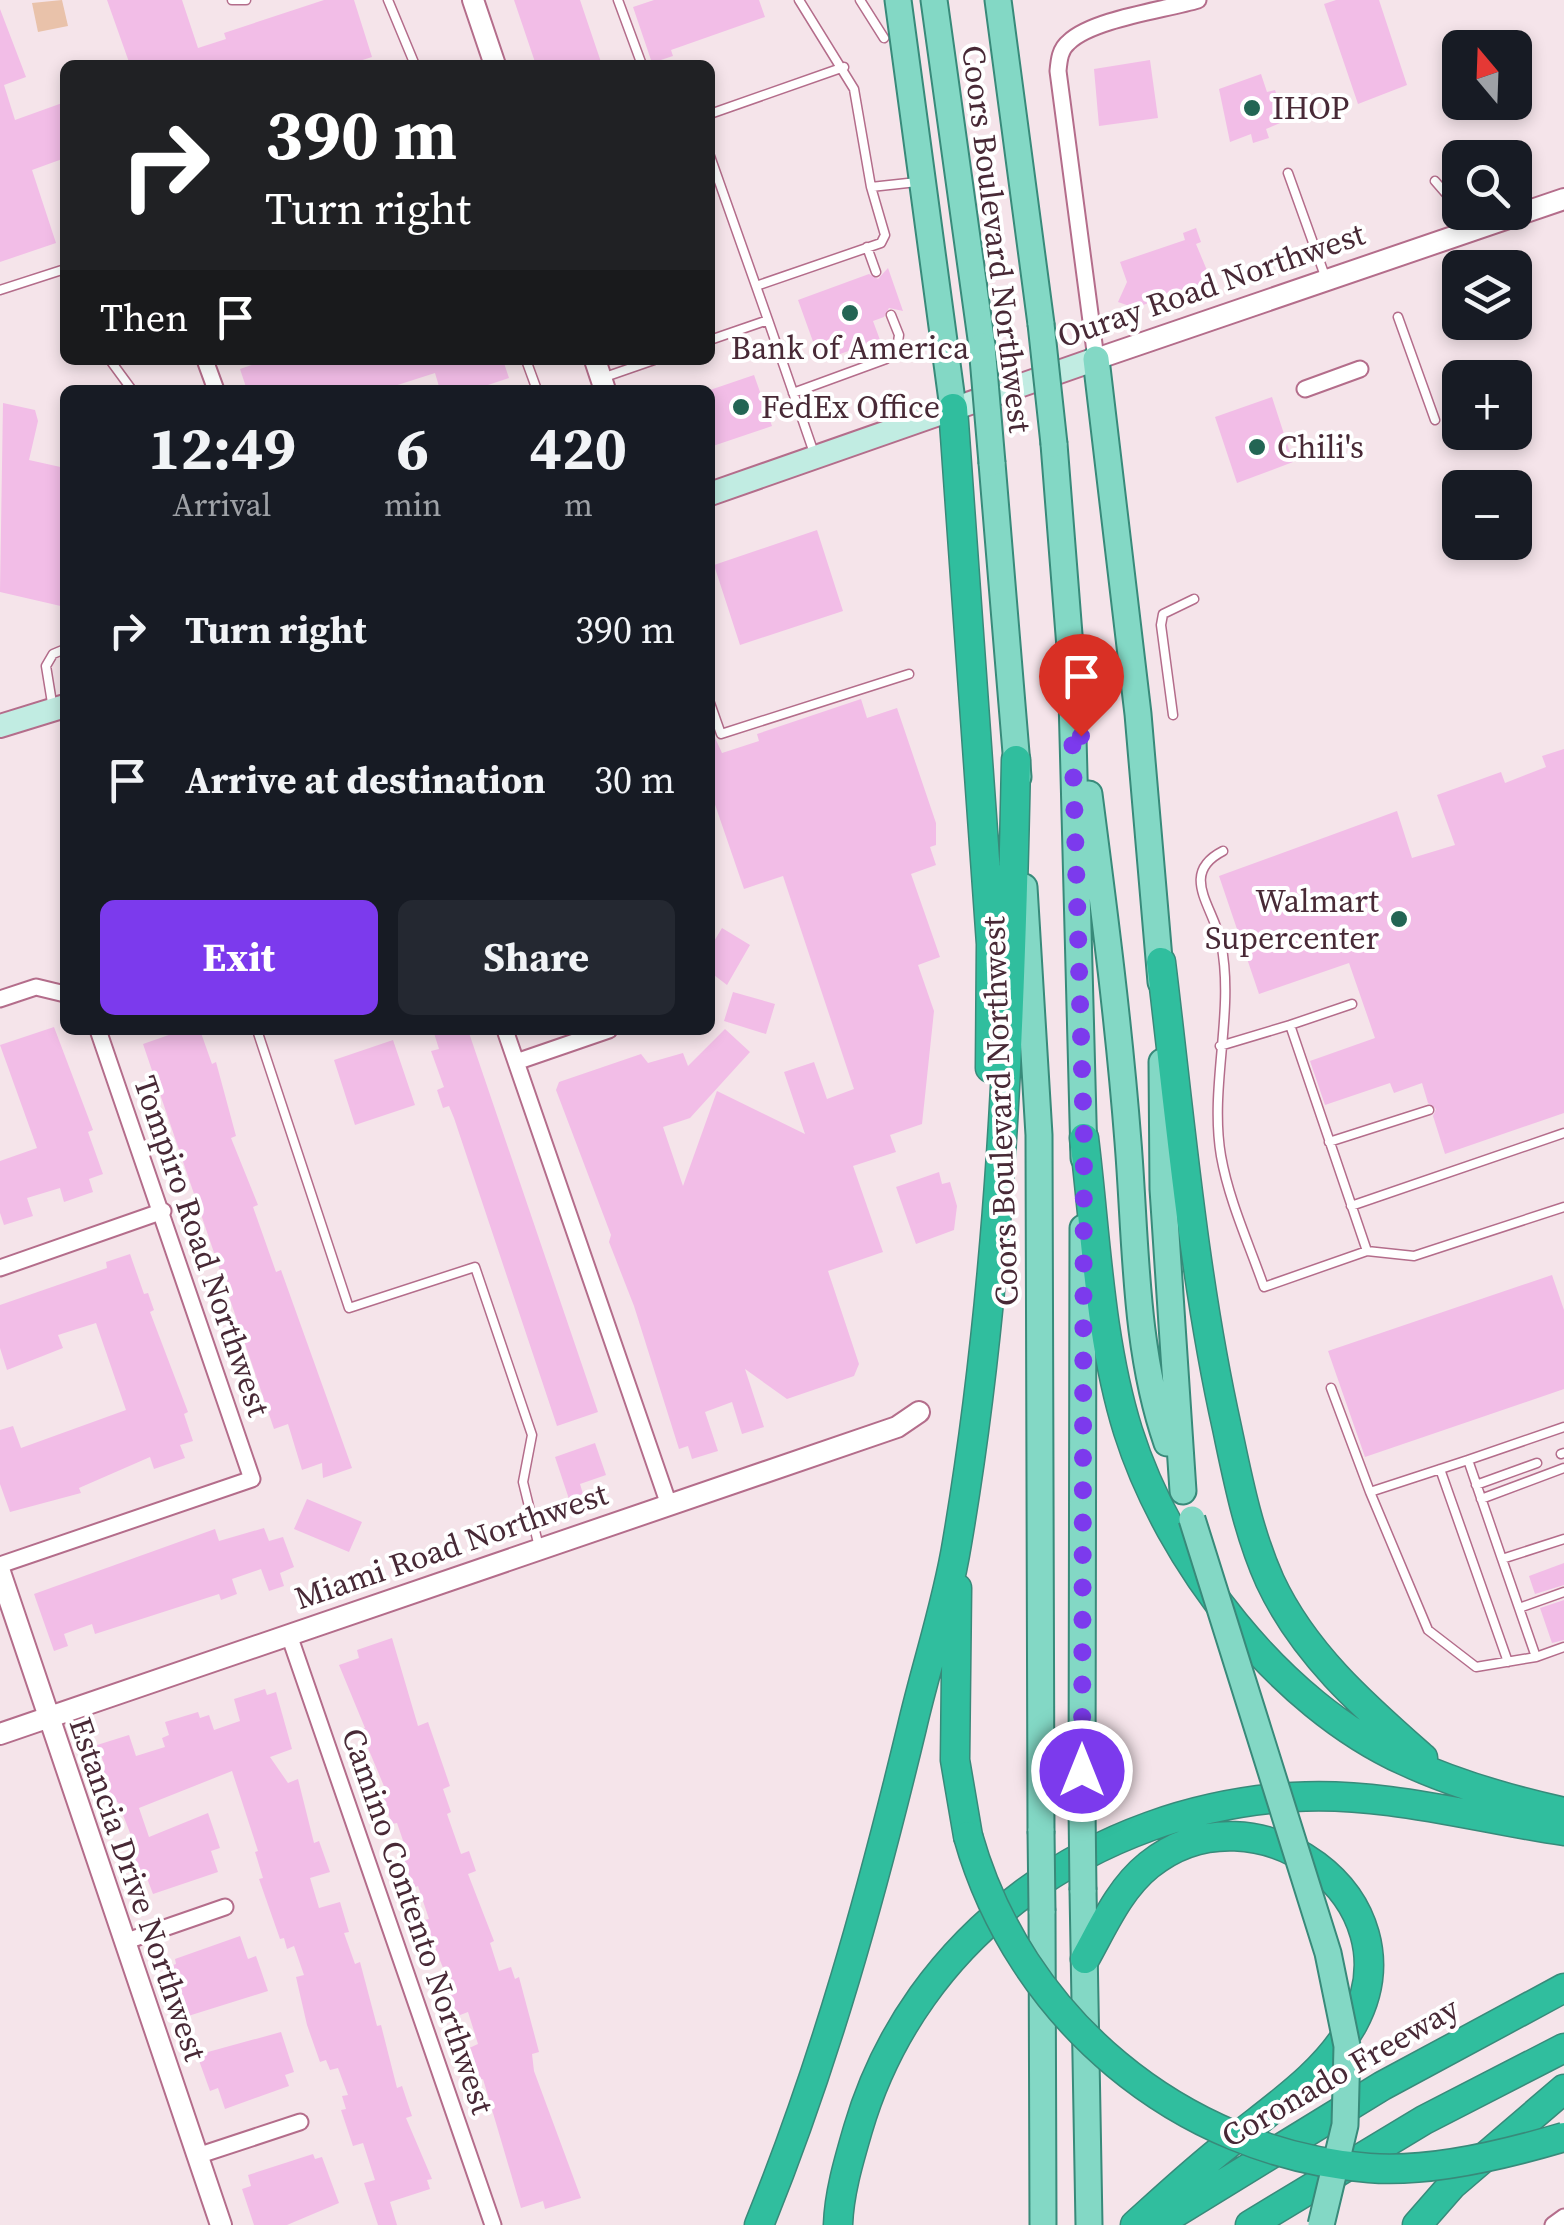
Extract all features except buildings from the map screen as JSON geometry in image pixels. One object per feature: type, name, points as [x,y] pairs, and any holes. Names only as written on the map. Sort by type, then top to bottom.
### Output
[{"type":"highway","points":[[953,408],[991,944],[990,1105],[1000,1143]]},
{"type":"highway","points":[[759,2225],[816,2074],[877,1874],[957,1546],[977,1396],[1011,1016],[1016,760]]},
{"type":"highway","points":[[1161,962],[1203,1304],[1246,1514],[1271,1583],[1311,1648],[1348,1692],[1442,1775]]},
{"type":"highway","points":[[1084,1138],[1112,1371],[1128,1430],[1162,1518],[1245,1639],[1276,1671],[1373,1744],[1442,1775],[1515,1801],[1564,1812]]},
{"type":"highway","points":[[957,1546],[955,1760],[968,1836],[981,1882],[1003,1929],[1056,2007],[1106,2060],[1151,2092],[1226,2134],[1370,2168],[1508,2154],[1564,2137]]},
{"type":"highway","points":[[838,2225],[844,2180],[868,2097],[909,2014],[956,1953],[990,1920],[1064,1864],[1099,1844],[1167,1818],[1297,1796],[1374,1801],[1564,1831]]},
{"type":"highway","points":[[1085,1959],[1130,1882],[1169,1851],[1213,1838],[1262,1840],[1318,1862],[1349,1900],[1365,1945],[1364,1996],[1352,2024],[1329,2056],[1302,2085],[1135,2225]]},
{"type":"highway","name":"Coronado Freeway","points":[[1156,2225],[1382,2086],[1564,1988]]},
{"type":"highway","points":[[1250,2225],[1424,2120],[1564,2048]]},
{"type":"highway","points":[[1417,2225],[1452,2185],[1564,2090]]},
{"type":"main road","points":[[898,0],[953,408]]},
{"type":"main road","name":"Coors Boulevard Northwest","points":[[934,0],[982,346],[1016,760],[1039,1135],[1044,2225]]},
{"type":"main road","name":"Coors Boulevard Northwest","points":[[998,0],[1041,324],[1070,660],[1084,1138],[1082,1808],[1089,2220]]},
{"type":"main road","points":[[1096,359],[1138,714],[1161,962],[1163,1189],[1183,1491]]},
{"type":"main road","name":"Ouray Road Northwest","points":[[715,492],[1096,359]]},
{"type":"main road","points":[[1070,660],[1117,1004],[1140,1288],[1152,1383],[1328,1953],[1347,2046],[1346,2125],[1321,2225]]},
{"type":"main road","points":[[0,726],[59,708]]},
{"type":"street","points":[[473,0],[493,60]]},
{"type":"street","points":[[1096,359],[1060,56],[1066,44],[1090,29],[1198,0]]},
{"type":"street","name":"Ouray Road Northwest","points":[[1096,359],[1564,199]]},
{"type":"street","points":[[1305,389],[1360,369]]},
{"type":"street","points":[[0,1000],[36,987],[60,993]]},
{"type":"street","name":"Tompiro Road Northwest","points":[[0,1569],[252,1479],[100,1035]]},
{"type":"street","points":[[508,1035],[668,1502]]},
{"type":"street","points":[[516,1062],[594,1035]]},
{"type":"street","points":[[0,1268],[163,1212]]},
{"type":"street","name":"Miami Road Northwest","points":[[0,1734],[668,1502],[897,1427],[919,1412]]},
{"type":"street","name":"Estancia Drive Northwest","points":[[0,1569],[221,2225]]},
{"type":"street","name":"Camino Contento Northwest","points":[[290,1635],[494,2225]]},
{"type":"street","points":[[124,1942],[224,1907]]},
{"type":"street","points":[[197,2156],[300,2122]]},
{"type":"street","points":[[1553,2225],[1564,2217]]},
{"type":"lane","points":[[232,0],[246,0]]},
{"type":"lane","points":[[388,0],[413,60]]},
{"type":"lane","points":[[618,0],[640,60]]},
{"type":"lane","points":[[756,286],[881,243],[884,235],[871,187],[859,108],[844,66],[799,0]]},
{"type":"lane","points":[[860,0],[884,38]]},
{"type":"lane","points":[[715,112],[844,66]]},
{"type":"lane","points":[[715,170],[815,457]]},
{"type":"lane","points":[[1288,174],[1327,280]]},
{"type":"lane","points":[[1435,180],[1442,189]]},
{"type":"lane","points":[[871,187],[922,181]]},
{"type":"lane","points":[[867,247],[876,272]]},
{"type":"lane","points":[[0,290],[60,271]]},
{"type":"lane","points":[[794,393],[886,359],[897,349],[899,334],[891,315]]},
{"type":"lane","points":[[1398,317],[1435,420]]},
{"type":"lane","points":[[715,338],[768,320]]},
{"type":"lane","points":[[600,376],[637,365]]},
{"type":"lane","points":[[1173,715],[1160,625],[1163,614],[1194,599]]},
{"type":"lane","points":[[59,708],[46,666],[53,654],[60,651]]},
{"type":"lane","points":[[715,717],[721,734],[909,674]]},
{"type":"lane","points":[[1223,851],[1200,869],[1201,887],[1222,944],[1220,1153],[1264,1287],[1366,1252],[1414,1256],[1564,1207]]},
{"type":"lane","points":[[1220,1046],[1352,1004]]},
{"type":"lane","points":[[1290,1026],[1366,1252]]},
{"type":"lane","points":[[259,1035],[349,1308],[475,1267],[532,1435],[523,1482],[540,1547]]},
{"type":"lane","points":[[1330,1142],[1429,1110]]},
{"type":"lane","points":[[1351,1206],[1564,1133]]},
{"type":"lane","points":[[1330,1388],[1428,1630],[1476,1667],[1536,1656],[1564,1646]]},
{"type":"lane","points":[[1370,1492],[1564,1427]]},
{"type":"lane","points":[[1468,1460],[1536,1656]]},
{"type":"lane","points":[[1476,1484],[1537,1463]]},
{"type":"lane","points":[[1481,1500],[1564,1468]]},
{"type":"lane","points":[[1440,1469],[1508,1662]]},
{"type":"lane","points":[[1502,1560],[1564,1539]]},
{"type":"lane","points":[[1519,1608],[1564,1592]]},
{"type":"shaded area","points":[[62,0],[68,26],[38,32],[32,3]]},
{"type":"place","name":"IHOP","points":[[1252,108]]},
{"type":"place","name":"Bank of America","points":[[850,313]]},
{"type":"place","name":"FedEx Office","points":[[741,407]]},
{"type":"place","name":"Chili's","points":[[1257,447]]},
{"type":"place","name":"Walmart Supercenter","points":[[1399,919]]},
{"type":"route","points":[[1081,736],[1070,660],[1084,1138],[1082,1771]]}]
